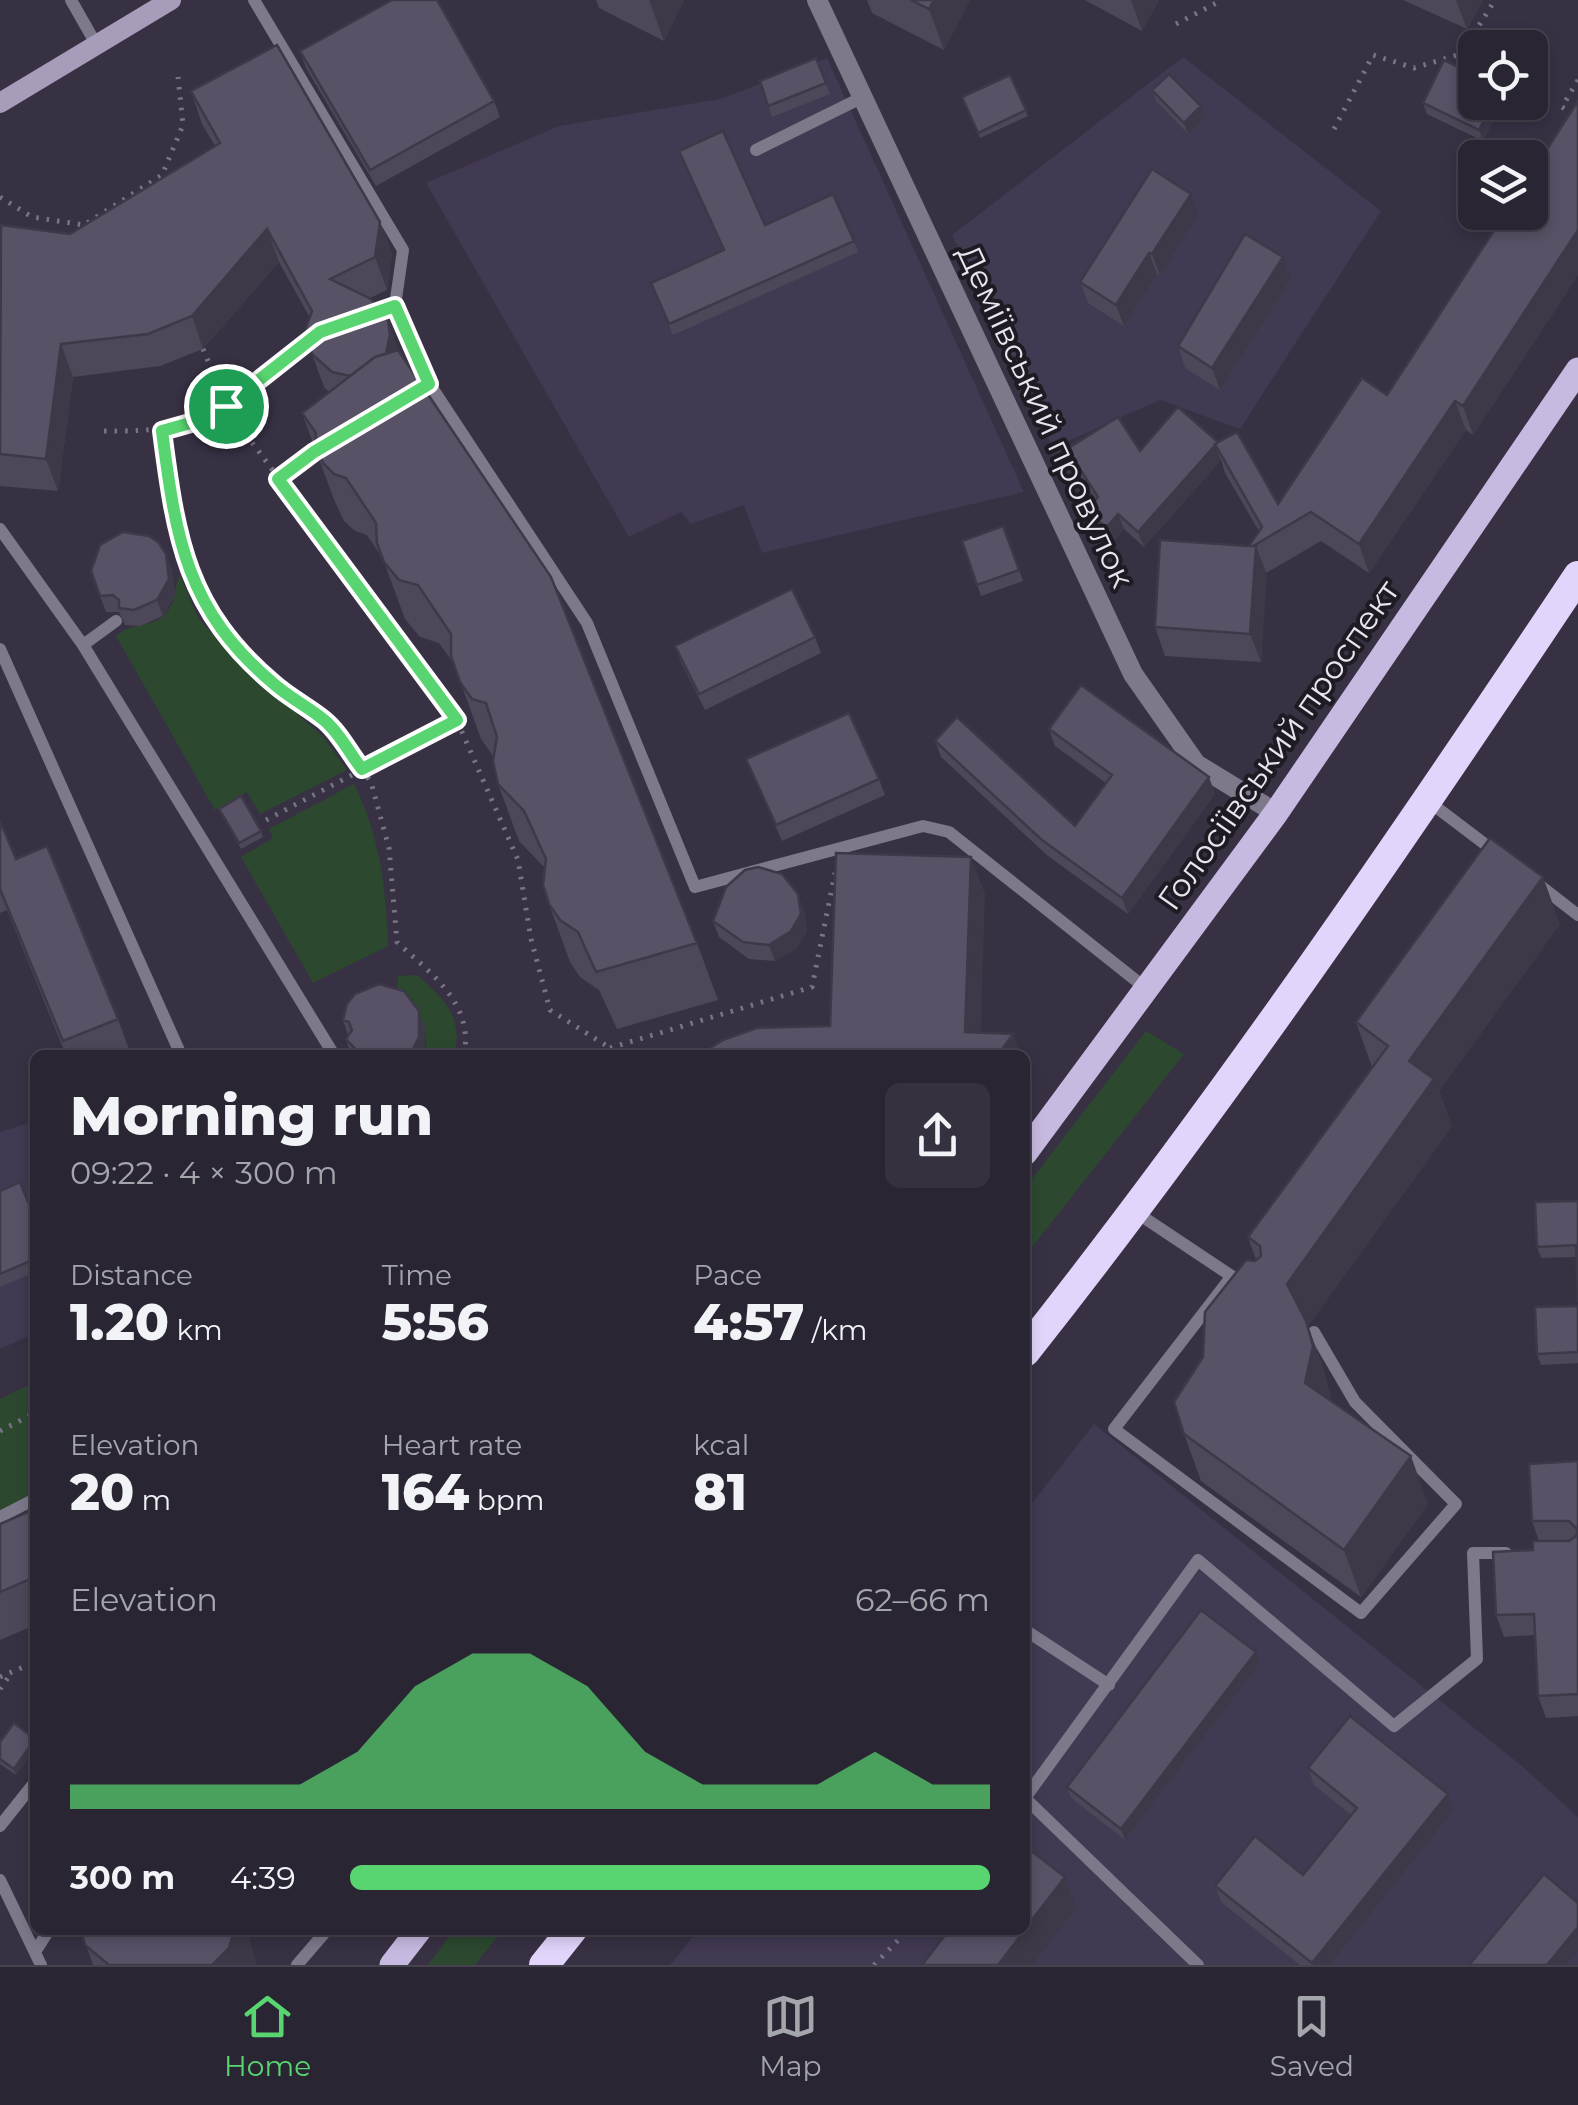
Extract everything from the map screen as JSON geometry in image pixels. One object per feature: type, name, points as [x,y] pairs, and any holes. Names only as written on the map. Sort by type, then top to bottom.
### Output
[{"type":"highway","points":[[1030,1346],[1211,1109],[1428,801],[1578,576]]},
{"type":"highway","points":[[544,1965],[568,1935]]},
{"type":"main road","name":"Голосіївський проспект","points":[[1030,1146],[1276,813],[1578,370]]},
{"type":"main road","points":[[392,1965],[415,1935]]},
{"type":"street","points":[[0,103],[171,0]]},
{"type":"street","name":"Деміївський провулок","points":[[817,0],[1133,674],[1196,764],[1276,813]]},
{"type":"lane","points":[[71,0],[96,44]]},
{"type":"lane","points":[[254,0],[403,250],[395,306],[429,384],[586,624],[695,887],[923,826],[950,832],[1148,990]]},
{"type":"lane","points":[[756,150],[863,97]]},
{"type":"lane","points":[[0,529],[83,645],[331,1050]]},
{"type":"lane","points":[[83,645],[116,621]]},
{"type":"lane","points":[[0,648],[179,1050]]},
{"type":"lane","points":[[1428,801],[1506,860]]},
{"type":"lane","points":[[1520,872],[1578,915]]},
{"type":"lane","points":[[340,1050],[348,1046]]},
{"type":"lane","points":[[1134,1211],[1238,1280],[1114,1428],[1361,1613],[1456,1504],[1354,1402],[1314,1332]]},
{"type":"lane","points":[[0,1517],[30,1502]]},
{"type":"lane","points":[[1030,1791],[1198,1560],[1394,1726],[1477,1660],[1474,1553],[1525,1553]]},
{"type":"lane","points":[[1030,1633],[1109,1685]]},
{"type":"lane","points":[[0,1826],[30,1788]]},
{"type":"lane","points":[[1030,1803],[1198,1965]]},
{"type":"lane","points":[[0,1880],[38,1959]]},
{"type":"lane","points":[[38,1959],[47,1935]]},
{"type":"lane","points":[[297,1965],[323,1935]]},
{"type":"path","points":[[1176,24],[1222,0]]},
{"type":"path","points":[[1334,129],[1373,55],[1414,68],[1461,54],[1495,0]]},
{"type":"path","points":[[0,197],[32,217],[84,225],[162,175],[183,125],[178,76]]},
{"type":"path","points":[[1578,80],[1562,108],[1578,117]]},
{"type":"path","points":[[104,430],[162,431],[194,422],[226,406],[320,332]]},
{"type":"path","points":[[204,349],[226,406],[457,720],[518,860],[531,940],[550,1010],[607,1050]]},
{"type":"path","points":[[162,431],[174,525],[194,585],[223,634],[274,685],[328,723],[371,782],[389,848],[397,942],[454,997],[468,1036],[465,1050]]},
{"type":"path","points":[[278,479],[331,442]]},
{"type":"path","points":[[266,820],[457,720]]},
{"type":"path","points":[[611,1050],[812,987],[840,846]]},
{"type":"path","points":[[0,1431],[30,1416]]},
{"type":"path","points":[[0,1678],[30,1664]]},
{"type":"path","points":[[0,1689],[12,1672]]},
{"type":"path","points":[[874,1965],[903,1935]]},
{"type":"shaded area","points":[[1183,57],[1381,211],[1240,429],[1160,400],[1053,448],[952,235]]},
{"type":"shaded area","points":[[827,58],[1024,492],[762,553],[744,505],[691,524],[681,512],[629,537],[426,183],[559,126],[720,99]]},
{"type":"shaded area","points":[[30,1123],[30,1335],[0,1349],[0,1132]]},
{"type":"shaded area","points":[[1094,1424],[1522,1766],[1578,1817],[1578,1965],[670,1965],[694,1935],[1030,1935],[1030,1506]]},
{"type":"green space","points":[[180,575],[198,618],[236,660],[323,737],[347,770],[260,814],[247,792],[215,810],[116,636],[165,614],[173,602]]},
{"type":"green space","points":[[354,784],[370,823],[380,863],[388,946],[313,983],[241,857],[273,838],[269,829]]},
{"type":"green space","points":[[417,975],[436,992],[453,1018],[456,1050],[425,1050],[425,1030],[398,1002],[398,976]]},
{"type":"green space","points":[[1146,1031],[1184,1054],[1030,1250],[1030,1182]]},
{"type":"green space","points":[[30,1384],[30,1502],[0,1517],[0,1399]]},
{"type":"green space","points":[[450,1935],[499,1935],[475,1965],[428,1965]]},
{"type":"building","points":[[392,0],[437,0],[494,101],[370,170],[300,51]]},
{"type":"building","points":[[911,0],[934,0],[929,9]]},
{"type":"building","points":[[277,45],[380,222],[375,257],[330,279],[371,299],[388,321],[386,354],[375,357],[350,376],[332,372],[312,354],[306,328],[312,311],[267,229],[192,316],[148,334],[61,344],[46,459],[0,454],[1,225],[70,234],[220,143],[191,91]]},
{"type":"building","points":[[816,58],[826,83],[768,106],[760,81]]},
{"type":"building","points":[[1444,60],[1458,67],[1458,120],[1423,103]]},
{"type":"building","points":[[1169,74],[1201,106],[1184,123],[1152,90]]},
{"type":"building","points":[[1010,75],[1026,110],[978,133],[962,97]]},
{"type":"building","points":[[1578,101],[1578,230],[1463,406],[1455,401],[1359,544],[1311,512],[1253,546],[1250,634],[1155,627],[1160,540],[1249,546],[1262,527],[1215,444],[1237,432],[1278,504],[1362,378],[1387,395],[1494,230],[1548,230],[1548,148]]},
{"type":"building","points":[[1458,120],[1484,120],[1479,130]]},
{"type":"building","points":[[723,131],[765,225],[833,194],[854,241],[669,324],[651,283],[724,250],[679,151]]},
{"type":"building","points":[[1152,169],[1191,194],[1116,305],[1080,282]]},
{"type":"building","points":[[1245,234],[1283,257],[1212,368],[1178,346]]},
{"type":"building","points":[[398,350],[551,577],[697,943],[596,972],[578,932],[560,920],[549,904],[543,885],[546,859],[524,811],[498,784],[493,761],[497,737],[486,703],[472,699],[460,682],[451,656],[451,634],[418,585],[399,580],[384,562],[377,543],[376,523],[346,478],[334,474],[323,463],[315,445],[316,433],[302,413],[375,357]]},
{"type":"building","points":[[1178,407],[1218,442],[1138,532],[1118,514],[1106,528],[1087,510],[1098,497],[1067,449],[1118,417],[1140,451]]},
{"type":"building","points":[[1003,526],[1019,570],[977,585],[962,541]]},
{"type":"building","points":[[123,532],[149,536],[166,554],[169,579],[157,600],[134,610],[119,608],[119,600],[113,595],[100,596],[91,571],[100,545]]},
{"type":"building","points":[[792,589],[815,637],[699,694],[675,646]]},
{"type":"building","points":[[1081,685],[1209,777],[1122,898],[1042,840],[935,741],[957,717],[1075,826],[1112,775],[1049,729]]},
{"type":"building","points":[[849,713],[879,779],[776,825],[746,759]]},
{"type":"building","points":[[241,796],[261,831],[239,843],[219,809]]},
{"type":"building","points":[[0,821],[16,859],[47,846],[118,1019],[63,1041],[0,889]]},
{"type":"building","points":[[1490,838],[1543,877],[1409,1061],[1434,1079],[1287,1284],[1306,1321],[1313,1346],[1305,1383],[1411,1456],[1344,1550],[1184,1434],[1174,1402],[1203,1357],[1205,1312],[1246,1260],[1255,1261],[1261,1256],[1260,1246],[1248,1237],[1388,1046],[1356,1022]]},
{"type":"building","points":[[836,853],[971,857],[965,1032],[1013,1034],[1002,1050],[707,1050],[757,1028],[830,1026]]},
{"type":"building","points":[[758,867],[782,874],[798,894],[801,914],[791,931],[769,945],[743,942],[713,921],[726,887],[745,870]]},
{"type":"building","points":[[379,984],[404,991],[419,1011],[419,1037],[413,1049],[356,1050],[346,1039],[352,1030],[349,1022],[343,1020],[347,1004],[355,994]]},
{"type":"building","points":[[20,1182],[30,1201],[30,1261],[0,1274],[0,1191]]},
{"type":"building","points":[[1578,1201],[1578,1302],[1576,1245],[1537,1247],[1535,1202]]},
{"type":"building","points":[[1578,1306],[1578,1352],[1537,1354],[1535,1307]]},
{"type":"building","points":[[1578,1461],[1578,1530],[1569,1521],[1532,1521],[1529,1464]]},
{"type":"building","points":[[30,1511],[30,1579],[0,1592],[0,1524]]},
{"type":"building","points":[[1578,1530],[1578,1694],[1538,1696],[1534,1614],[1496,1615],[1493,1552],[1533,1550],[1533,1541],[1569,1541]]},
{"type":"building","points":[[1201,1610],[1256,1652],[1121,1829],[1067,1787]]},
{"type":"building","points":[[1350,1716],[1448,1794],[1312,1963],[1215,1886],[1255,1836],[1303,1875],[1357,1808],[1308,1768]]},
{"type":"building","points":[[14,1723],[30,1735],[30,1746],[14,1769],[0,1759],[0,1742]]},
{"type":"building","points":[[1030,1850],[1065,1877],[1030,1922]]},
{"type":"building","points":[[1544,1874],[1578,1903],[1578,1927],[1547,1965],[1469,1965]]},
{"type":"building","points":[[82,1935],[233,1935],[229,1948],[212,1965],[109,1965],[85,1945]]},
{"type":"building","points":[[945,1935],[1021,1935],[998,1965],[922,1965]]},
{"type":"route","points":[[395,306],[429,384],[314,452],[278,479],[457,720],[362,769],[328,723],[274,685],[223,634],[194,585],[174,525],[162,431],[194,422],[226,406],[320,332],[395,306]]}]
